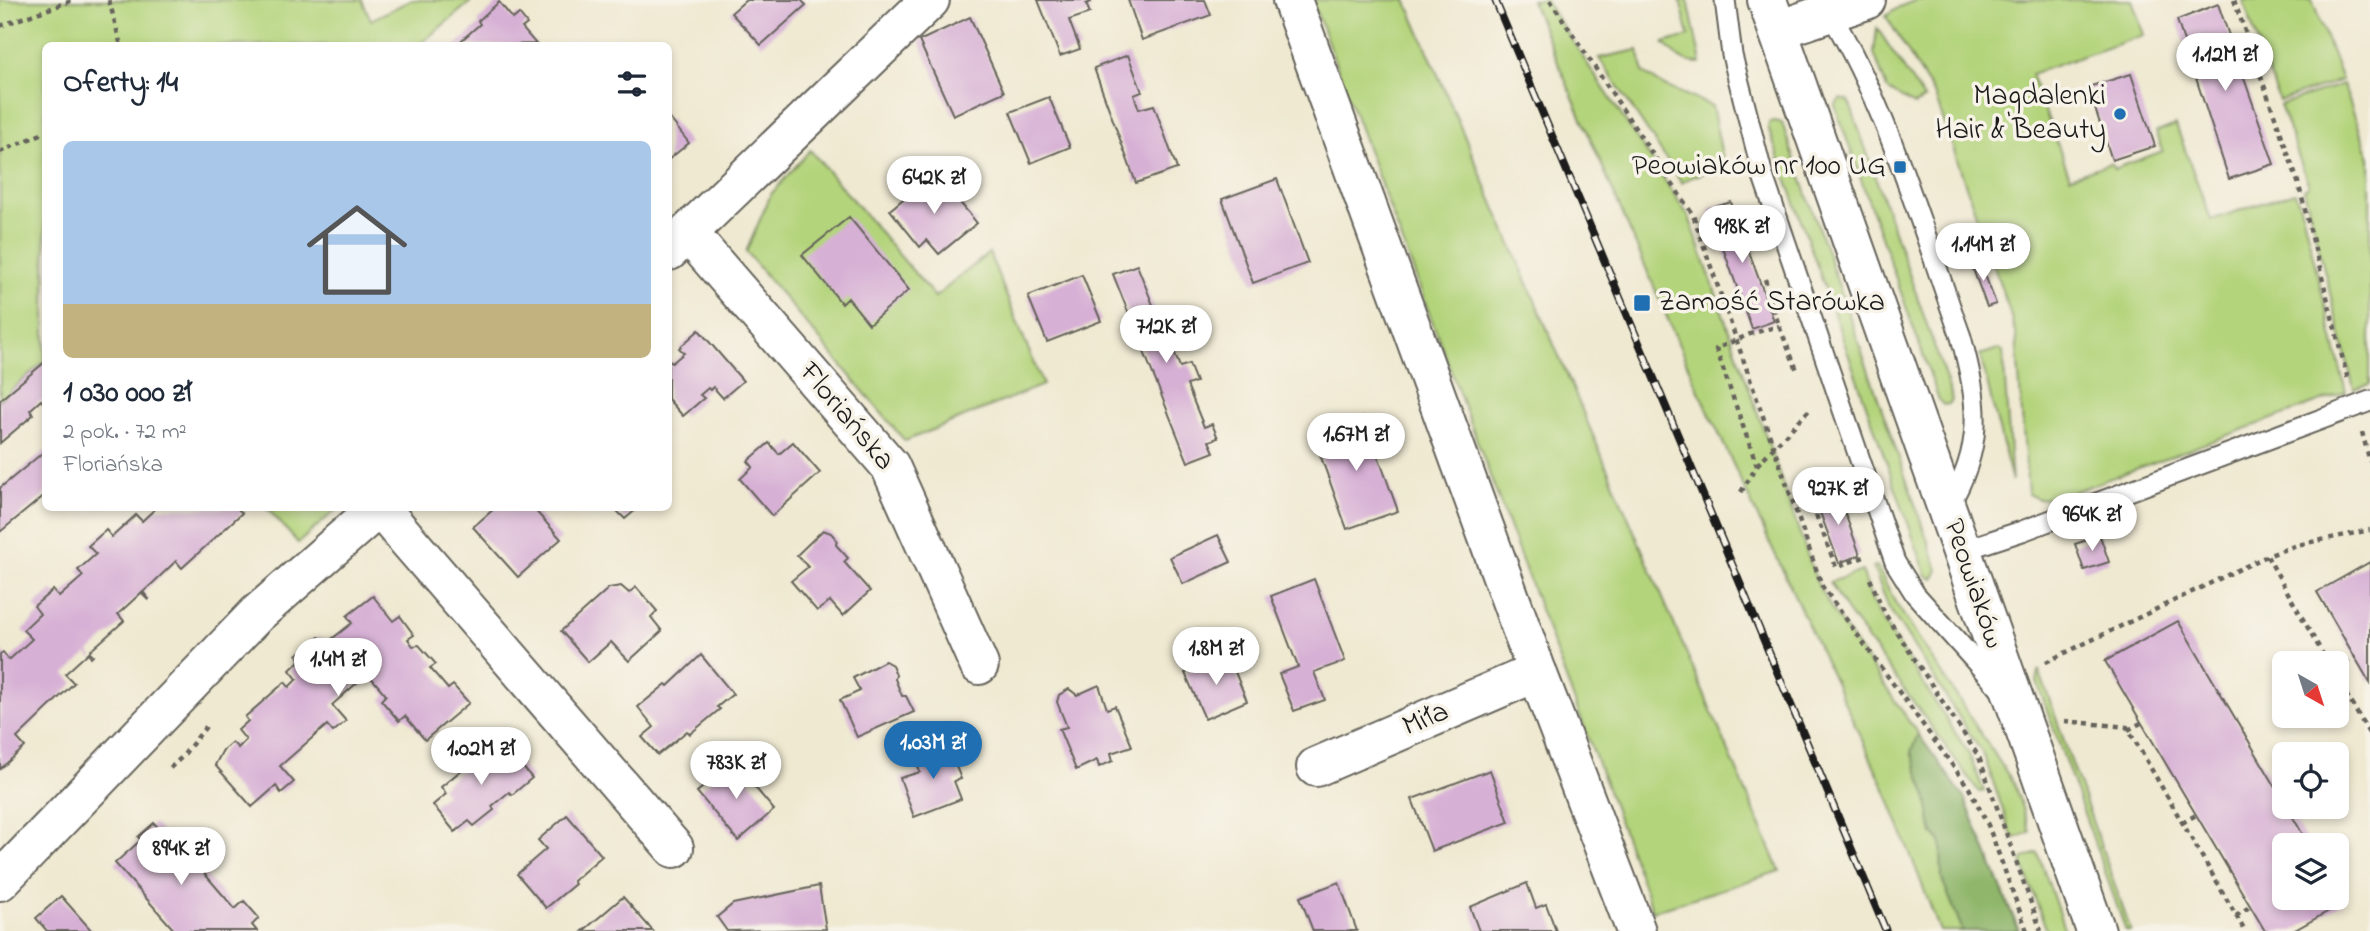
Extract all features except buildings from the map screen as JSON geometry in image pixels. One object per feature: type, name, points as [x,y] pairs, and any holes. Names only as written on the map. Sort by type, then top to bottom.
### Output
[{"type":"street","points":[[678,243],[930,0]]},
{"type":"street","points":[[1292,0],[1536,672],[1636,931]]},
{"type":"street","points":[[1772,15],[1830,13],[1866,0]]},
{"type":"street","name":"Peowiaków","points":[[1772,15],[2096,931]]},
{"type":"street","name":"Floriańska","points":[[678,243],[890,466],[979,665]]},
{"type":"street","points":[[0,881],[257,614],[376,511]]},
{"type":"street","points":[[382,511],[674,848]]},
{"type":"street","name":"Miła","points":[[1315,767],[1536,672]]},
{"type":"lane","points":[[1725,0],[1732,55],[1763,176],[1895,562],[1915,594],[2017,708]]},
{"type":"lane","points":[[1830,13],[1850,46],[1875,100],[1961,337],[1969,368],[1974,390],[1975,437],[1961,486],[1947,510]]},
{"type":"lane","points":[[1961,551],[2022,531],[2362,404]]},
{"type":"path","points":[[0,26],[74,0]]},
{"type":"path","points":[[109,0],[120,42]]},
{"type":"path","points":[[1550,0],[1693,215],[1822,586],[1969,788],[1988,825],[2027,931]]},
{"type":"path","points":[[2234,0],[2298,182],[2362,404],[2370,462]]},
{"type":"path","points":[[0,152],[42,134]]},
{"type":"path","points":[[1757,466],[1716,349],[1779,326]]},
{"type":"path","points":[[1741,492],[1757,466],[1812,407]]},
{"type":"path","points":[[1836,478],[1806,489],[1836,567],[1864,557]]},
{"type":"path","points":[[2046,662],[2267,556],[2297,545],[2370,530]]},
{"type":"path","points":[[2267,556],[2321,651]]},
{"type":"path","points":[[2349,660],[2355,657]]},
{"type":"path","points":[[2349,699],[2370,735]]},
{"type":"path","points":[[2065,721],[2127,727],[2245,931]]},
{"type":"path","points":[[2128,730],[2141,723]]},
{"type":"path","points":[[2182,823],[2196,815]]},
{"type":"path","points":[[2012,853],[2041,931]]},
{"type":"path","points":[[2236,916],[2251,906]]},
{"type":"green space","points":[[0,0],[362,0],[371,20],[411,0],[473,0],[423,42],[42,42],[42,364],[0,400]]},
{"type":"green space","points":[[1312,0],[1406,0],[1780,871],[1653,911]]},
{"type":"green space","points":[[1531,0],[1545,0],[1689,217],[1818,585],[1834,613],[1918,734],[1911,752],[1926,794],[1933,834],[1941,841],[1942,879],[1963,931],[1940,931],[1885,789],[1697,387]]},
{"type":"green space","points":[[1680,0],[1688,0],[1701,63],[1680,58],[1663,43],[1689,36]]},
{"type":"green space","points":[[1916,0],[2132,0],[2144,35],[2031,74],[2070,177],[2111,163],[2114,169],[2163,151],[2156,132],[2176,125],[2211,220],[2295,192],[2346,392],[2062,496],[2038,499],[2028,494],[2016,336],[2009,310],[1935,96],[1886,16]]},
{"type":"green space","points":[[2243,0],[2312,0],[2342,80],[2279,101]]},
{"type":"green space","points":[[1877,28],[1925,99],[1914,105],[1887,89],[1874,53]]},
{"type":"green space","points":[[1638,50],[1644,73],[1662,85],[1712,106],[1724,165],[1682,183],[1599,58]]},
{"type":"green space","points":[[2343,84],[2370,158],[2370,384],[2354,389],[2304,189],[2309,186],[2280,105]]},
{"type":"green space","points":[[1840,99],[1849,101],[1951,394],[1952,400],[1949,404],[1943,405],[1939,400],[1835,106]]},
{"type":"green space","points":[[1770,122],[1782,123],[1938,570],[1934,578],[1926,574],[1768,127]]},
{"type":"green space","points":[[810,150],[935,297],[989,253],[1043,385],[905,441],[746,252],[771,194]]},
{"type":"green space","points":[[1998,349],[2003,352],[2012,481],[1980,355]]},
{"type":"green space","points":[[270,511],[335,511],[298,543]]},
{"type":"green space","points":[[1877,566],[1895,602],[2014,784],[2030,832],[2016,838],[2012,836],[1984,756],[1889,608],[1873,567]]},
{"type":"green space","points":[[1862,571],[1880,617],[1969,754],[1984,791],[1979,792],[1846,610],[1830,582]]},
{"type":"green space","points":[[2039,670],[2131,931],[2126,931],[2037,682]]},
{"type":"green space","points":[[1918,734],[1964,797],[2019,931],[1963,931],[1942,879],[1941,841],[1933,834],[1926,794],[1911,752]]},
{"type":"green space","points":[[2038,853],[2065,931],[2047,931],[2022,863],[2024,858]]},
{"type":"railway","points":[[1495,0],[1886,931]]},
{"type":"place","name":"Magdalenki Hair & Beauty","points":[[2120,114]]},
{"type":"place","name":"Peowiaków nr 100 UG","points":[[1900,167]]},
{"type":"place","name":"Zamość Starówka","points":[[1642,303]]}]
